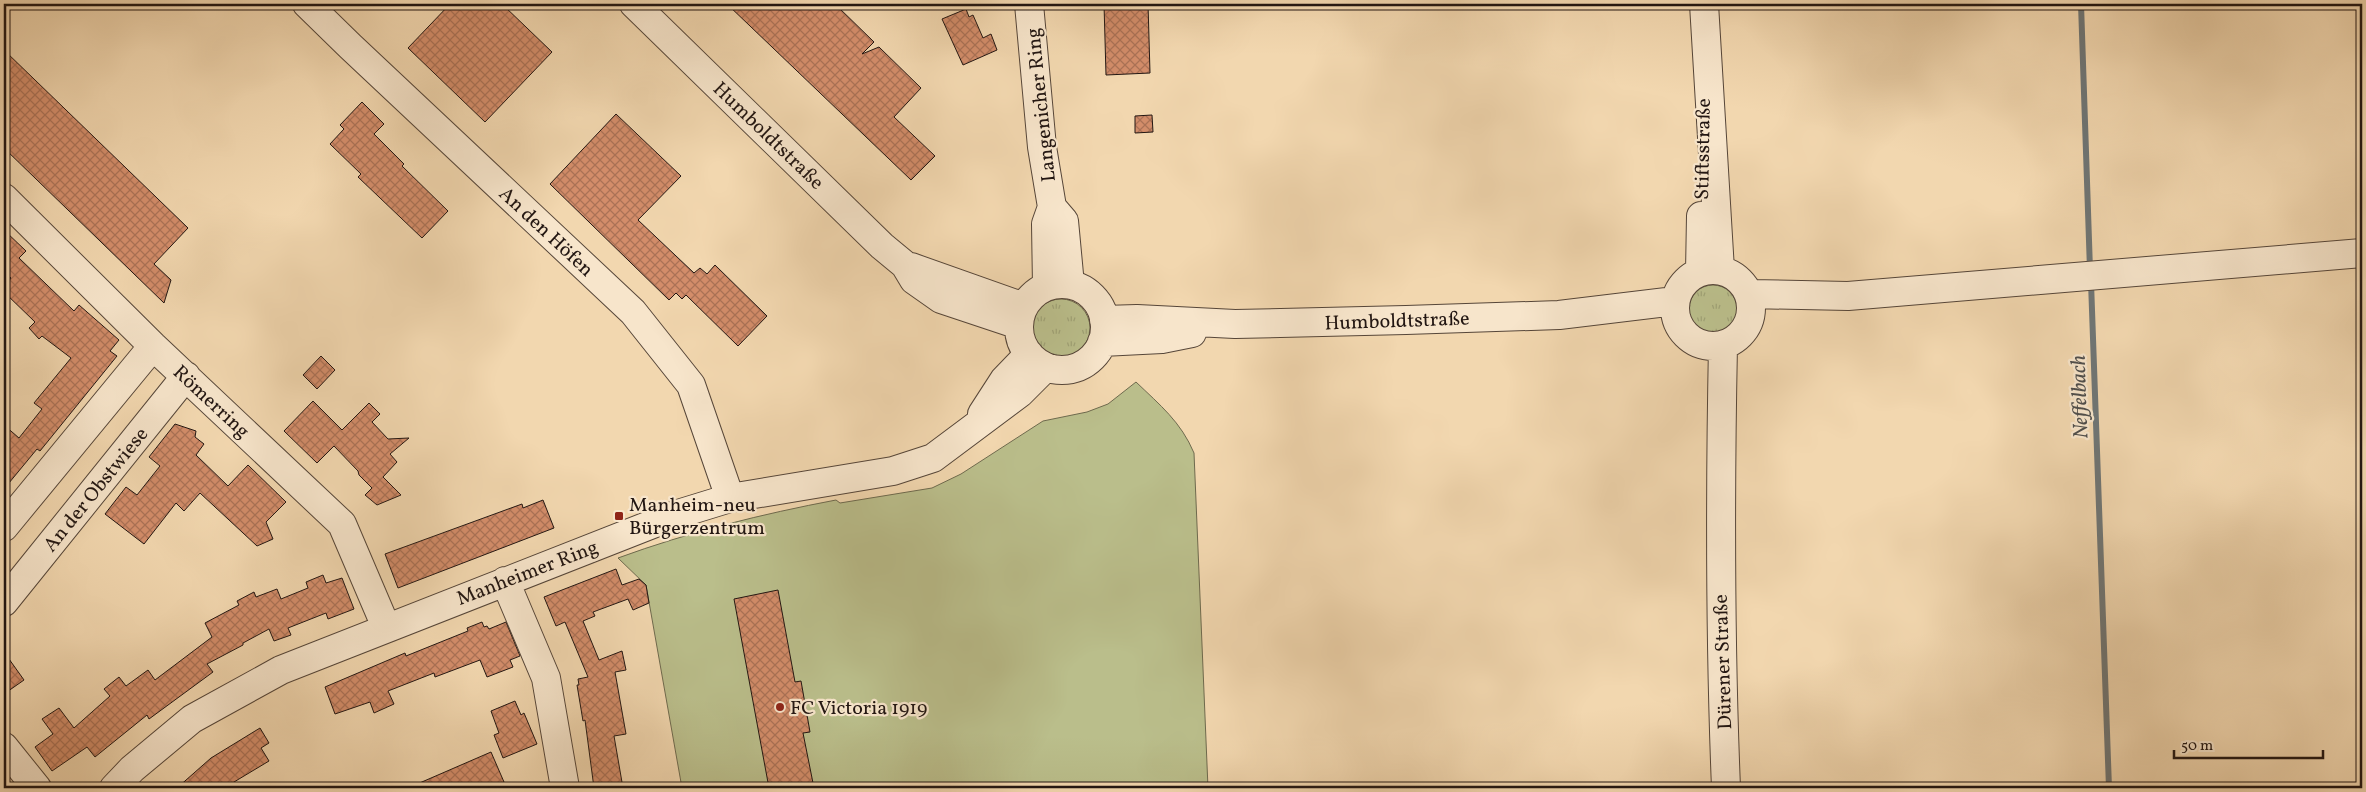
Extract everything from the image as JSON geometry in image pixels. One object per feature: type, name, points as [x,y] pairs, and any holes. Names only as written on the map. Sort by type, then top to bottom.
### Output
[{"type":"street","name":"An den Höfen","points":[[307,4],[633,312],[691,385],[730,498]]},
{"type":"street","name":"Humboldtstraße","points":[[634,4],[882,246],[905,265],[914,280],[941,299],[1021,316]]},
{"type":"street","name":"Langenicher Ring","points":[[1029,4],[1042,147],[1052,207],[1064,220],[1059,286]]},
{"type":"street","name":"Stiftsstraße","points":[[1704,14],[1710,271]]},
{"type":"street","name":"Römerring","points":[[4,198],[153,346],[342,524],[386,627]]},
{"type":"street","points":[[1750,305],[2362,253]]},
{"type":"street","points":[[1710,271],[1738,278],[1750,305],[1741,334],[1714,345],[1688,337],[1676,312],[1684,283],[1710,271]]},
{"type":"street","points":[[1059,286],[1083,289],[1093,297],[1100,308],[1103,331],[1091,358],[1073,368],[1060,370],[1038,361],[1021,341],[1021,316],[1038,291],[1059,286]]},
{"type":"street","name":"Humboldtstraße","points":[[1103,331],[1162,339],[1235,324],[1676,312]]},
{"type":"street","name":"Dürener Straße","points":[[1714,345],[1721,667],[1726,788]]},
{"type":"street","points":[[4,527],[153,346]]},
{"type":"street","name":"Manheimer Ring","points":[[114,788],[132,768],[192,719],[281,670],[386,627],[678,514],[730,498],[893,471],[933,458],[972,430],[1004,380],[1038,361]]},
{"type":"street","name":"An der Obstwiese","points":[[4,602],[186,376]]},
{"type":"street","points":[[505,581],[546,678],[566,788]]},
{"type":"street","points":[[4,747],[37,788]]},
{"type":"green space","points":[[1708,285],[1718,285],[1727,289],[1733,295],[1736,300],[1736,318],[1727,329],[1718,333],[1708,333],[1699,329],[1693,323],[1689,314],[1689,304],[1693,295],[1699,289]]},
{"type":"green space","points":[[1061,299],[1072,301],[1082,307],[1088,317],[1090,328],[1088,339],[1082,349],[1072,355],[1061,357],[1050,355],[1040,349],[1034,339],[1032,328],[1034,317],[1040,307],[1050,301]]},
{"type":"green space","points":[[1136,382],[1176,423],[1194,453],[1208,788],[682,788],[646,585],[618,558],[726,524],[781,511],[836,500],[840,503],[932,488],[961,474],[1043,421],[1087,412],[1108,404]]},
{"type":"building","points":[[450,4],[502,4],[552,52],[485,122],[408,48]]},
{"type":"building","points":[[727,4],[835,4],[874,42],[862,54],[879,47],[921,88],[894,117],[935,156],[911,180]]},
{"type":"building","points":[[1104,4],[1148,4],[1150,73],[1106,75]]},
{"type":"building","points":[[966,9],[969,17],[973,15],[983,38],[991,34],[997,50],[963,65],[942,19]]},
{"type":"building","points":[[4,50],[188,228],[154,264],[171,280],[164,303],[4,148]]},
{"type":"building","points":[[362,102],[384,124],[374,134],[404,164],[402,166],[448,211],[422,238],[358,177],[361,174],[330,144],[344,129],[340,125]]},
{"type":"building","points":[[616,114],[681,176],[638,220],[694,273],[700,268],[707,274],[715,265],[767,316],[738,346],[686,295],[682,299],[676,293],[669,300],[550,184]]},
{"type":"building","points":[[1152,115],[1153,132],[1135,133],[1135,116]]},
{"type":"building","points":[[4,230],[26,251],[19,258],[74,311],[79,305],[119,340],[110,351],[117,356],[40,451],[37,449],[4,489],[4,425],[19,438],[42,409],[34,403],[71,358],[42,336],[39,339],[29,328],[35,322],[4,292],[4,287],[11,278],[4,274]]},
{"type":"building","points":[[321,356],[335,370],[317,389],[303,375]]},
{"type":"building","points":[[313,401],[342,430],[369,403],[380,414],[372,422],[388,439],[409,438],[390,454],[397,462],[383,477],[401,495],[377,505],[365,495],[372,488],[334,446],[317,463],[284,431]]},
{"type":"building","points":[[175,424],[196,431],[195,437],[204,444],[196,455],[228,486],[248,465],[286,502],[266,522],[273,539],[257,546],[200,493],[184,511],[176,503],[144,544],[105,514],[126,487],[137,495],[160,466],[149,457]]},
{"type":"building","points":[[543,500],[554,528],[398,588],[385,554],[522,504],[523,508]]},
{"type":"building","points":[[616,569],[622,585],[639,579],[646,585],[649,603],[633,610],[628,599],[593,612],[595,616],[583,621],[599,660],[622,651],[626,670],[615,672],[626,734],[614,736],[623,788],[594,788],[585,720],[583,721],[577,685],[579,685],[578,679],[588,677],[565,622],[556,626],[544,597]]},
{"type":"building","points":[[323,575],[326,583],[342,578],[354,609],[328,619],[326,613],[288,628],[291,635],[274,641],[269,629],[243,643],[243,645],[207,664],[213,672],[149,719],[147,715],[95,757],[87,747],[52,771],[35,747],[53,734],[42,719],[59,708],[74,728],[110,696],[104,689],[119,677],[126,686],[148,670],[155,680],[212,637],[205,623],[239,605],[237,601],[254,592],[256,597],[277,589],[281,599],[308,588],[306,582]]},
{"type":"building","name":"FC Victoria 1919","points":[[778,590],[795,682],[801,681],[810,732],[803,733],[814,788],[769,788],[734,599]]},
{"type":"building","points":[[482,622],[484,627],[487,626],[489,629],[506,622],[520,656],[510,660],[513,667],[487,677],[480,660],[435,677],[434,673],[388,691],[394,704],[374,713],[370,702],[335,714],[325,687],[405,653],[406,656],[468,631],[467,628]]},
{"type":"building","points":[[4,652],[24,680],[4,694]]},
{"type":"building","points":[[515,701],[521,715],[524,713],[537,744],[503,758],[494,735],[499,733],[491,711]]},
{"type":"building","points":[[260,728],[269,743],[261,748],[269,761],[224,788],[177,788],[211,758]]},
{"type":"building","points":[[491,752],[504,782],[489,788],[408,788]]},
{"type":"waterway","name":"Neffelbach","points":[[2081,4],[2090,270]]},
{"type":"waterway","name":"Neffelbach","points":[[2091,282],[2109,788]]},
{"type":"place","name":"Manheim-neu Bürgerzentrum","points":[[619,516]]},
{"type":"place","name":"FC Victoria 1919","points":[[780,707]]}]
